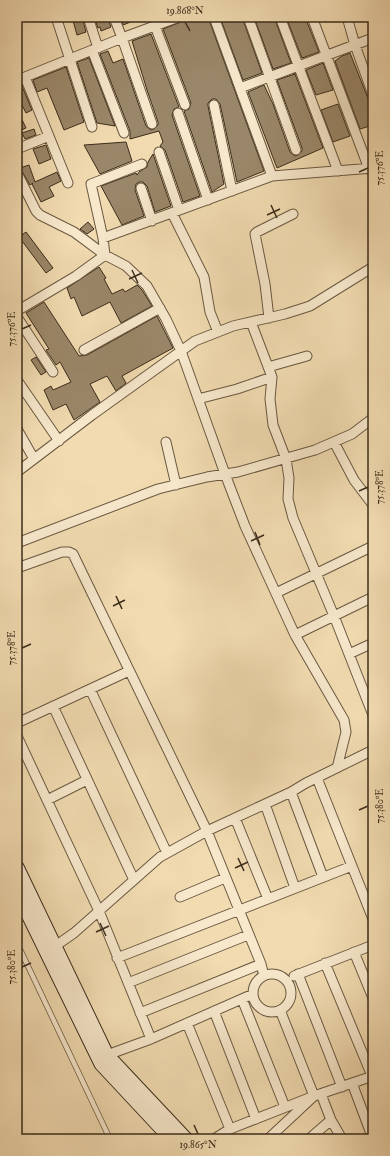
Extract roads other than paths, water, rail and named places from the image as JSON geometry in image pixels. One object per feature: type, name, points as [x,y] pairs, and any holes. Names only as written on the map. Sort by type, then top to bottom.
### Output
[{"type":"street","points":[[56,17],[92,127]]},
{"type":"street","points":[[88,17],[95,49],[124,133]]},
{"type":"street","points":[[114,17],[152,124]]},
{"type":"street","points":[[68,183],[49,136],[21,79],[122,38],[179,17]]},
{"type":"street","points":[[214,17],[272,176]]},
{"type":"street","points":[[248,17],[296,150]]},
{"type":"street","points":[[280,17],[338,171]]},
{"type":"street","points":[[103,238],[272,176],[371,168],[312,17]]},
{"type":"street","points":[[347,17],[355,45],[373,95]]},
{"type":"street","points":[[155,26],[185,105]]},
{"type":"street","points":[[240,88],[373,38]]},
{"type":"street","points":[[214,106],[232,191]]},
{"type":"street","points":[[178,113],[208,200]]},
{"type":"street","points":[[17,149],[49,136]]},
{"type":"street","points":[[159,152],[176,212],[204,277],[210,312],[218,332]]},
{"type":"street","points":[[105,255],[103,238],[91,184],[142,164]]},
{"type":"street","points":[[17,173],[36,211],[55,223],[74,232],[105,255],[126,266],[147,286],[160,308],[181,351],[245,526],[295,635],[344,720],[346,732],[337,768]]},
{"type":"street","points":[[141,188],[152,221]]},
{"type":"street","points":[[17,195],[26,191]]},
{"type":"street","points":[[269,318],[265,284],[256,234],[257,232],[293,214]]},
{"type":"street","points":[[17,311],[76,276],[105,255]]},
{"type":"street","points":[[17,472],[92,415],[195,341],[233,326],[285,314],[310,306],[373,267]]},
{"type":"street","points":[[84,350],[160,308]]},
{"type":"street","points":[[17,317],[53,372]]},
{"type":"street","points":[[251,322],[272,377],[270,399],[273,425],[286,459],[289,478],[288,499],[293,518],[349,654],[369,693],[373,715]]},
{"type":"street","points":[[268,367],[308,356]]},
{"type":"street","points":[[198,399],[237,389],[272,377]]},
{"type":"street","points":[[17,380],[59,441]]},
{"type":"street","points":[[17,542],[158,489],[286,459],[315,450],[352,434],[373,418]]},
{"type":"street","points":[[17,429],[34,460]]},
{"type":"street","points":[[166,442],[176,485]]},
{"type":"street","points":[[334,442],[354,480],[373,505]]},
{"type":"street","points":[[276,593],[373,546]]},
{"type":"street","points":[[17,568],[62,552],[69,552],[73,554],[207,831],[261,964],[264,976]]},
{"type":"street","points":[[295,635],[373,597]]},
{"type":"street","points":[[349,654],[373,643]]},
{"type":"street","points":[[17,723],[129,671]]},
{"type":"street","points":[[90,689],[167,853]]},
{"type":"street","points":[[53,706],[134,880]]},
{"type":"street","points":[[17,736],[99,911],[151,1039]]},
{"type":"street","points":[[51,949],[74,933],[160,856],[207,831],[373,752]]},
{"type":"street","points":[[317,778],[373,920]]},
{"type":"street","points":[[47,800],[87,780]]},
{"type":"street","points":[[291,792],[324,877]]},
{"type":"street","points":[[265,804],[295,888]]},
{"type":"street","points":[[235,818],[268,899]]},
{"type":"street","points":[[118,958],[352,866]]},
{"type":"street","points":[[17,867],[101,1064],[171,1139]]},
{"type":"street","points":[[180,897],[225,878]]},
{"type":"street","points":[[17,892],[51,949],[107,1055],[186,1139]]},
{"type":"street","points":[[128,983],[248,935]]},
{"type":"street","points":[[285,979],[373,945]]},
{"type":"street","points":[[354,952],[373,998]]},
{"type":"street","points":[[140,1013],[261,964]]},
{"type":"street","points":[[214,1139],[230,1129],[372,1076],[325,964]]},
{"type":"street","points":[[271,974],[279,975],[285,979],[291,992],[290,1000],[286,1006],[273,1012],[266,1011],[255,1002],[253,994],[254,987],[258,980],[271,974]]},
{"type":"street","points":[[298,974],[342,1087]]},
{"type":"street","points":[[107,1055],[151,1039],[253,994]]},
{"type":"street","points":[[242,999],[286,1107]]},
{"type":"street","points":[[280,1010],[318,1095],[342,1139]]},
{"type":"street","points":[[214,1011],[256,1119]]},
{"type":"street","points":[[187,1023],[230,1129]]},
{"type":"street","points":[[352,1083],[373,1139]]},
{"type":"street","points":[[268,1139],[318,1095]]},
{"type":"street","points":[[310,1139],[331,1120]]},
{"type":"lane","points":[[17,943],[110,1139]]}]
